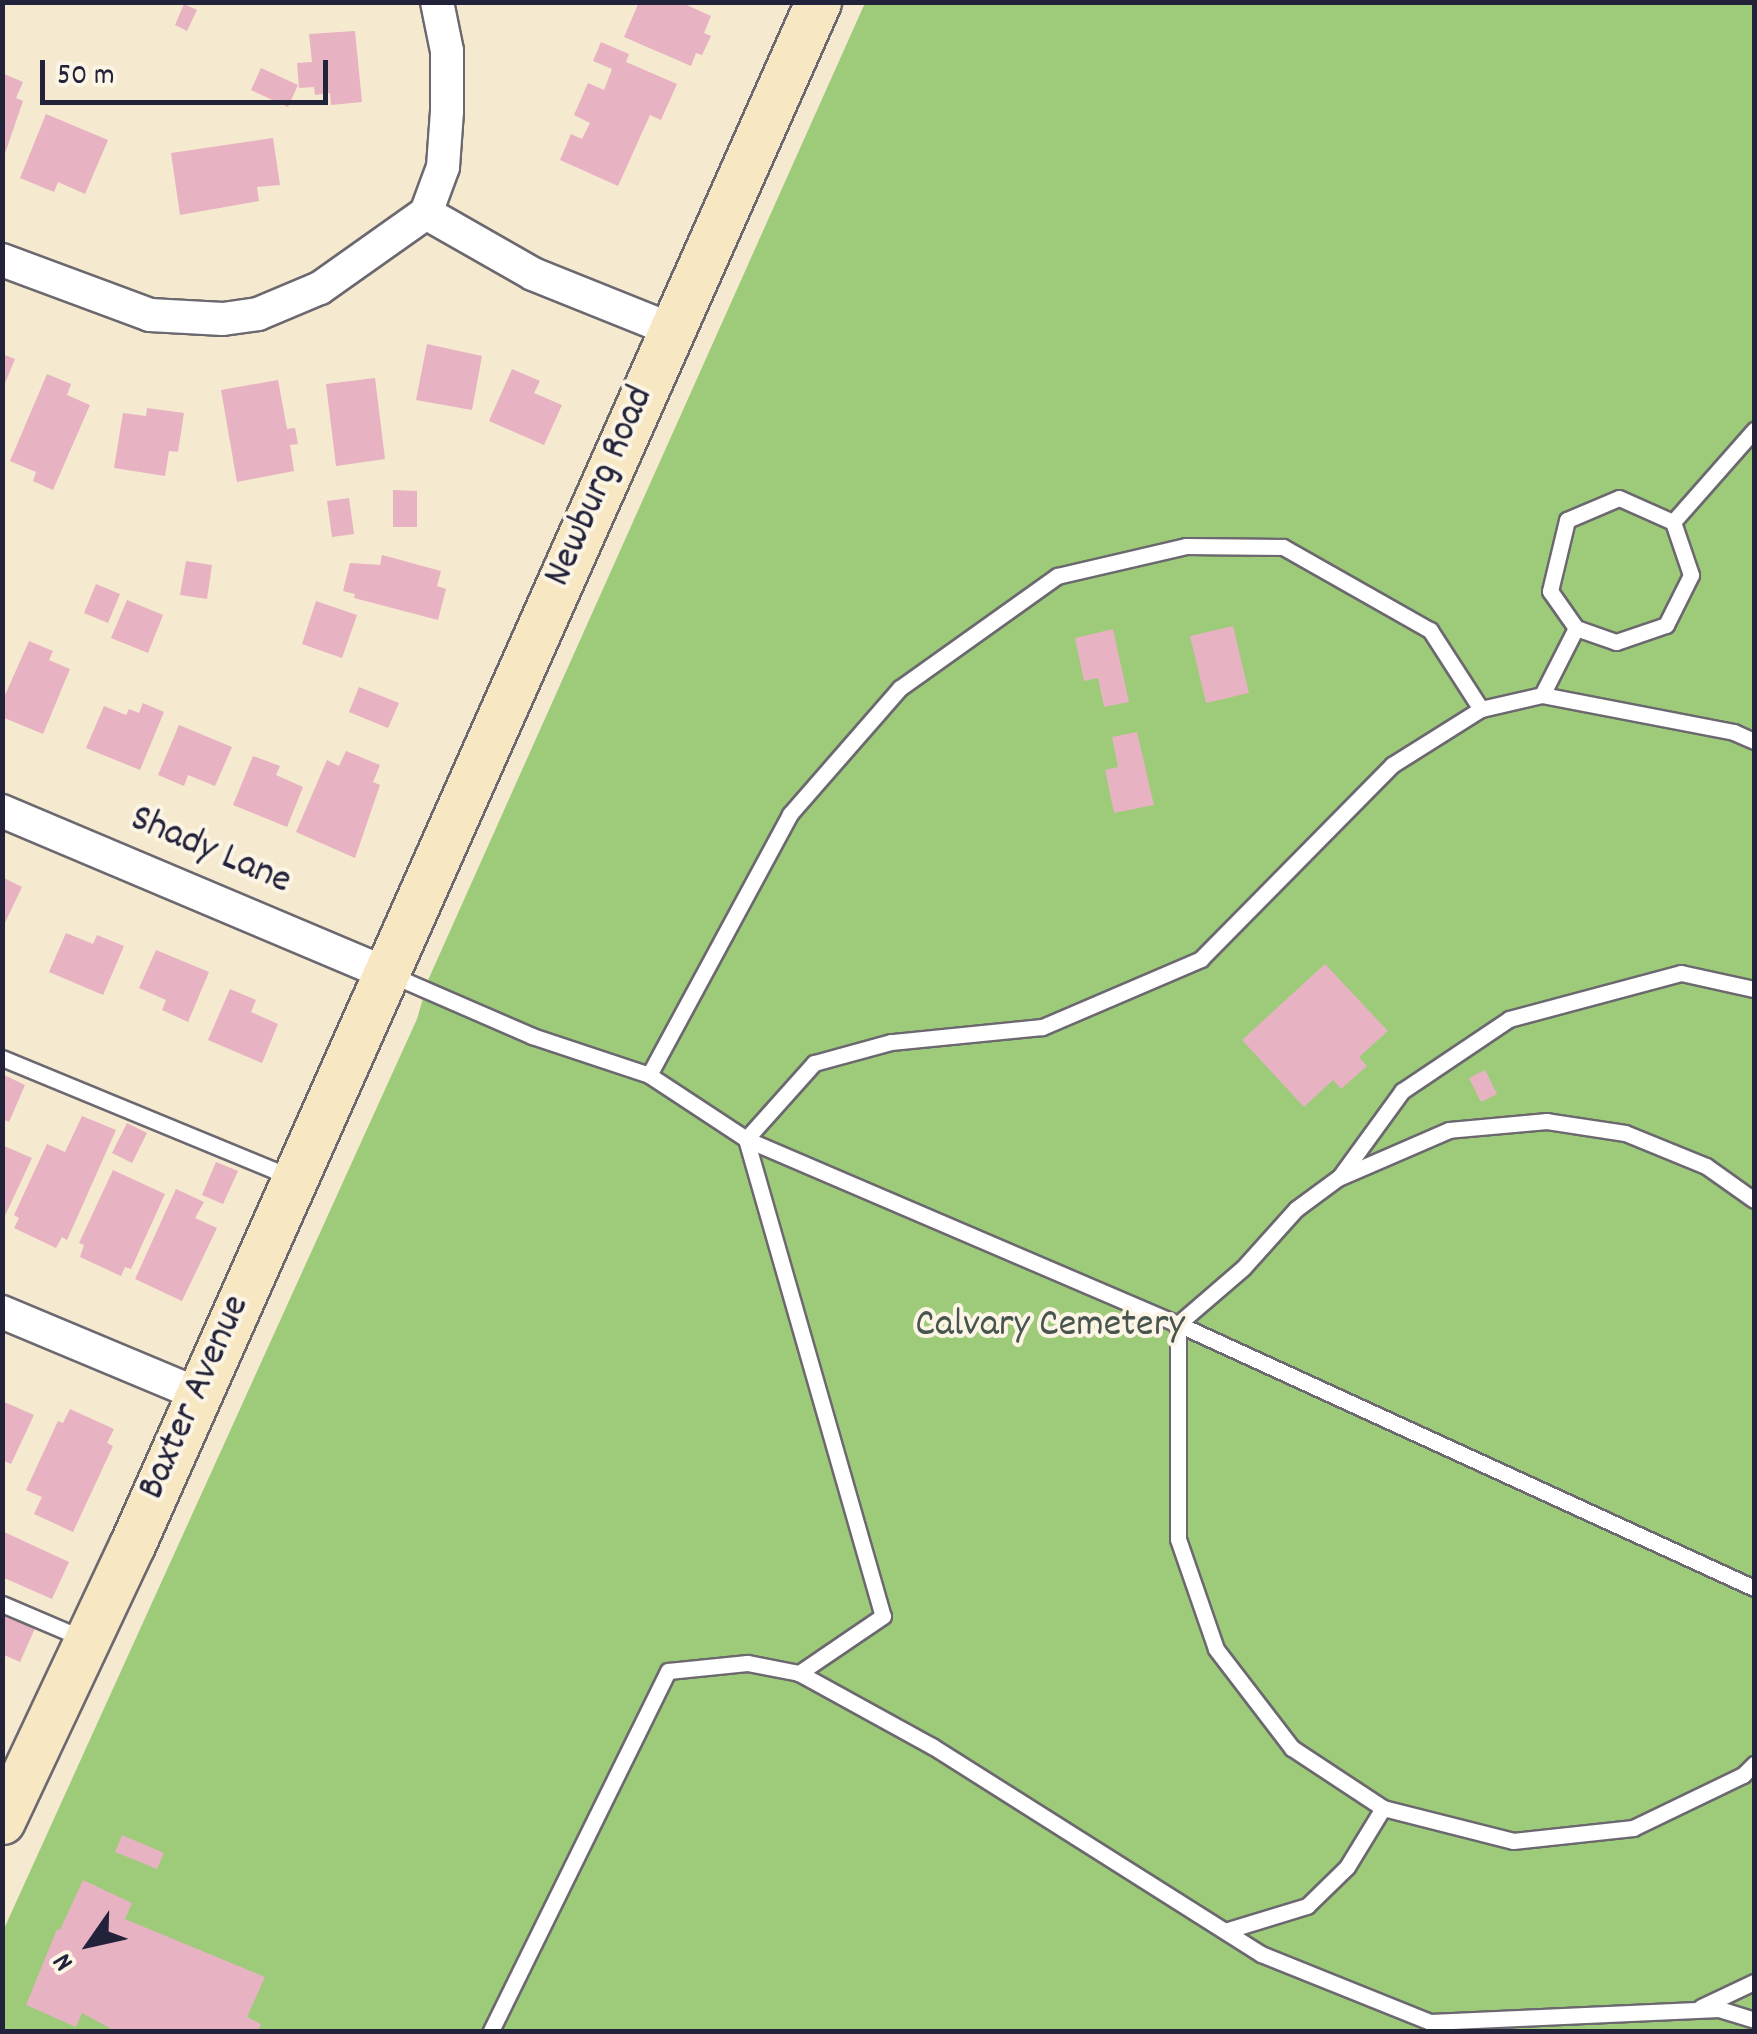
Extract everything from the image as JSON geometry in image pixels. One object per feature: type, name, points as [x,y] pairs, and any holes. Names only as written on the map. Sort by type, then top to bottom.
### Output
[{"type":"main road","name":"Newburg Road","points":[[384,972],[818,2]]},
{"type":"main road","name":"Baxter Avenue","points":[[2,1821],[88,1641],[384,972]]},
{"type":"street","points":[[2,260],[150,315],[223,320],[258,314],[320,288],[426,214],[442,167],[447,111],[447,51],[437,2]]},
{"type":"street","points":[[426,214],[532,274],[672,330]]},
{"type":"street","name":"Shady Lane","points":[[2,811],[384,972]]},
{"type":"street","points":[[2,1312],[196,1393]]},
{"type":"lane","points":[[1673,522],[1754,430]]},
{"type":"lane","points":[[1620,498],[1673,522],[1691,576],[1666,625],[1616,642],[1576,628],[1550,592],[1567,520],[1620,498]]},
{"type":"lane","points":[[649,1075],[790,814],[900,688],[1057,576],[1186,546],[1283,546],[1430,630],[1482,710]]},
{"type":"lane","points":[[1542,695],[1576,628]]},
{"type":"lane","points":[[746,1139],[814,1064],[891,1042],[1042,1027],[1200,959],[1392,764],[1482,710],[1542,695],[1734,732],[1754,741]]},
{"type":"lane","points":[[384,972],[532,1036],[649,1075],[746,1139],[1178,1324],[1754,1588]]},
{"type":"lane","points":[[1338,1178],[1402,1091],[1509,1019],[1681,972],[1754,989]]},
{"type":"lane","points":[[2,1058],[293,1178]]},
{"type":"lane","points":[[1754,1200],[1706,1166],[1625,1133],[1547,1121],[1449,1130],[1338,1178],[1296,1210],[1243,1268],[1178,1324],[1178,1539],[1216,1649],[1292,1748],[1383,1808],[1513,1841],[1632,1828],[1743,1775],[1754,1764]]},
{"type":"lane","points":[[746,1139],[884,1616],[799,1673]]},
{"type":"lane","points":[[2,1604],[88,1641]]},
{"type":"lane","points":[[490,2032],[668,1670],[747,1663],[799,1673],[932,1746],[1261,1954],[1430,2022],[1719,2009],[1754,2020]]},
{"type":"lane","points":[[1224,1932],[1307,1906],[1348,1868],[1383,1808]]},
{"type":"lane","points":[[1693,2011],[1754,1982]]},
{"type":"green space","name":"Calvary Cemetery","points":[[865,3],[1754,3],[1754,2031],[3,2032],[3,1931],[417,1019],[429,978]]},
{"type":"building","points":[[639,2],[680,2],[711,16],[704,33],[711,36],[702,55],[696,53],[691,66],[624,37]]},
{"type":"building","points":[[184,4],[197,10],[187,31],[175,25]]},
{"type":"building","points":[[355,31],[362,102],[331,105],[330,93],[315,95],[314,87],[299,88],[297,63],[312,62],[309,34]]},
{"type":"building","points":[[601,42],[629,54],[626,62],[677,84],[661,120],[650,115],[618,186],[560,160],[571,134],[582,139],[590,123],[574,115],[588,83],[604,90],[612,69],[593,61]]},
{"type":"building","points":[[261,68],[298,85],[288,107],[251,90]]},
{"type":"building","points":[[2,73],[23,82],[16,98],[23,101],[2,162]]},
{"type":"building","points":[[46,114],[108,140],[85,194],[58,182],[54,192],[20,178]]},
{"type":"building","points":[[273,138],[280,185],[257,187],[259,201],[180,215],[171,153]]},
{"type":"building","points":[[427,344],[482,356],[472,410],[416,400]]},
{"type":"building","points":[[2,354],[15,359],[3,388],[2,388]]},
{"type":"building","points":[[512,369],[540,381],[534,393],[562,405],[544,445],[489,421]]},
{"type":"building","points":[[47,374],[71,384],[67,395],[90,405],[53,490],[33,481],[36,472],[10,461]]},
{"type":"building","points":[[375,378],[385,459],[336,466],[326,384]]},
{"type":"building","points":[[278,380],[287,429],[295,428],[298,444],[290,445],[294,471],[237,482],[221,390]]},
{"type":"building","points":[[147,408],[184,413],[178,452],[169,451],[165,476],[114,468],[123,413],[146,416]]},
{"type":"building","points":[[393,490],[417,491],[417,527],[393,527]]},
{"type":"building","points":[[349,498],[354,534],[332,537],[327,501]]},
{"type":"building","points":[[382,555],[441,571],[437,586],[446,589],[438,620],[354,598],[355,594],[343,591],[350,563],[380,565]]},
{"type":"building","points":[[186,561],[212,565],[207,599],[180,595]]},
{"type":"building","points":[[96,584],[120,594],[108,623],[84,613]]},
{"type":"building","points":[[127,600],[163,615],[148,653],[111,638]]},
{"type":"building","points":[[316,601],[357,615],[342,658],[302,644]]},
{"type":"building","points":[[1233,626],[1249,693],[1206,703],[1190,636]]},
{"type":"building","points":[[1113,629],[1129,702],[1104,707],[1098,678],[1084,681],[1075,638]]},
{"type":"building","points":[[29,641],[53,651],[49,660],[70,669],[43,734],[2,717],[2,702]]},
{"type":"building","points":[[359,687],[399,703],[388,728],[349,712]]},
{"type":"building","points":[[143,703],[164,712],[140,770],[86,748],[104,706],[126,715],[129,709],[139,713]]},
{"type":"building","points":[[179,725],[232,747],[215,786],[188,775],[184,786],[158,775]]},
{"type":"building","points":[[1137,732],[1154,805],[1114,813],[1105,770],[1118,767],[1112,737]]},
{"type":"building","points":[[346,751],[380,765],[373,782],[380,785],[355,858],[296,832],[327,760],[339,766]]},
{"type":"building","points":[[253,756],[280,766],[276,775],[303,787],[287,827],[233,805]]},
{"type":"building","points":[[2,877],[22,887],[2,929]]},
{"type":"building","points":[[66,933],[93,944],[97,935],[124,946],[103,995],[49,972]]},
{"type":"building","points":[[156,950],[209,972],[188,1022],[162,1010],[166,1000],[139,988]]},
{"type":"building","points":[[1325,964],[1388,1031],[1359,1057],[1367,1066],[1341,1089],[1333,1080],[1304,1107],[1242,1040]]},
{"type":"building","points":[[230,989],[256,1000],[251,1012],[278,1024],[262,1063],[208,1040]]},
{"type":"building","points":[[1485,1070],[1497,1094],[1481,1102],[1469,1078]]},
{"type":"building","points":[[2,1074],[25,1085],[9,1122],[2,1119]]},
{"type":"building","points":[[82,1116],[116,1130],[67,1240],[62,1237],[56,1248],[14,1228],[19,1218],[14,1215],[47,1144],[65,1152]]},
{"type":"building","points":[[127,1123],[147,1133],[132,1163],[112,1153]]},
{"type":"building","points":[[2,1145],[32,1158],[2,1222]]},
{"type":"building","points":[[216,1162],[238,1171],[223,1204],[202,1195]]},
{"type":"building","points":[[113,1170],[165,1194],[131,1269],[125,1267],[121,1276],[80,1257],[84,1245],[79,1243]]},
{"type":"building","points":[[176,1189],[204,1202],[195,1218],[217,1228],[182,1301],[135,1279]]},
{"type":"building","points":[[2,1401],[34,1415],[11,1464],[2,1460]]},
{"type":"building","points":[[70,1409],[114,1429],[107,1443],[113,1446],[73,1532],[34,1514],[42,1497],[26,1490],[58,1421],[63,1423]]},
{"type":"building","points":[[2,1531],[69,1562],[52,1599],[2,1577]]},
{"type":"building","points":[[2,1611],[36,1626],[20,1662],[2,1654]]},
{"type":"building","points":[[122,1835],[164,1853],[157,1869],[115,1852]]},
{"type":"building","points":[[83,1880],[132,1903],[125,1919],[265,1977],[247,2017],[261,2024],[258,2032],[117,2032],[82,2013],[76,2027],[26,2005],[57,1929],[60,1930]]}]
